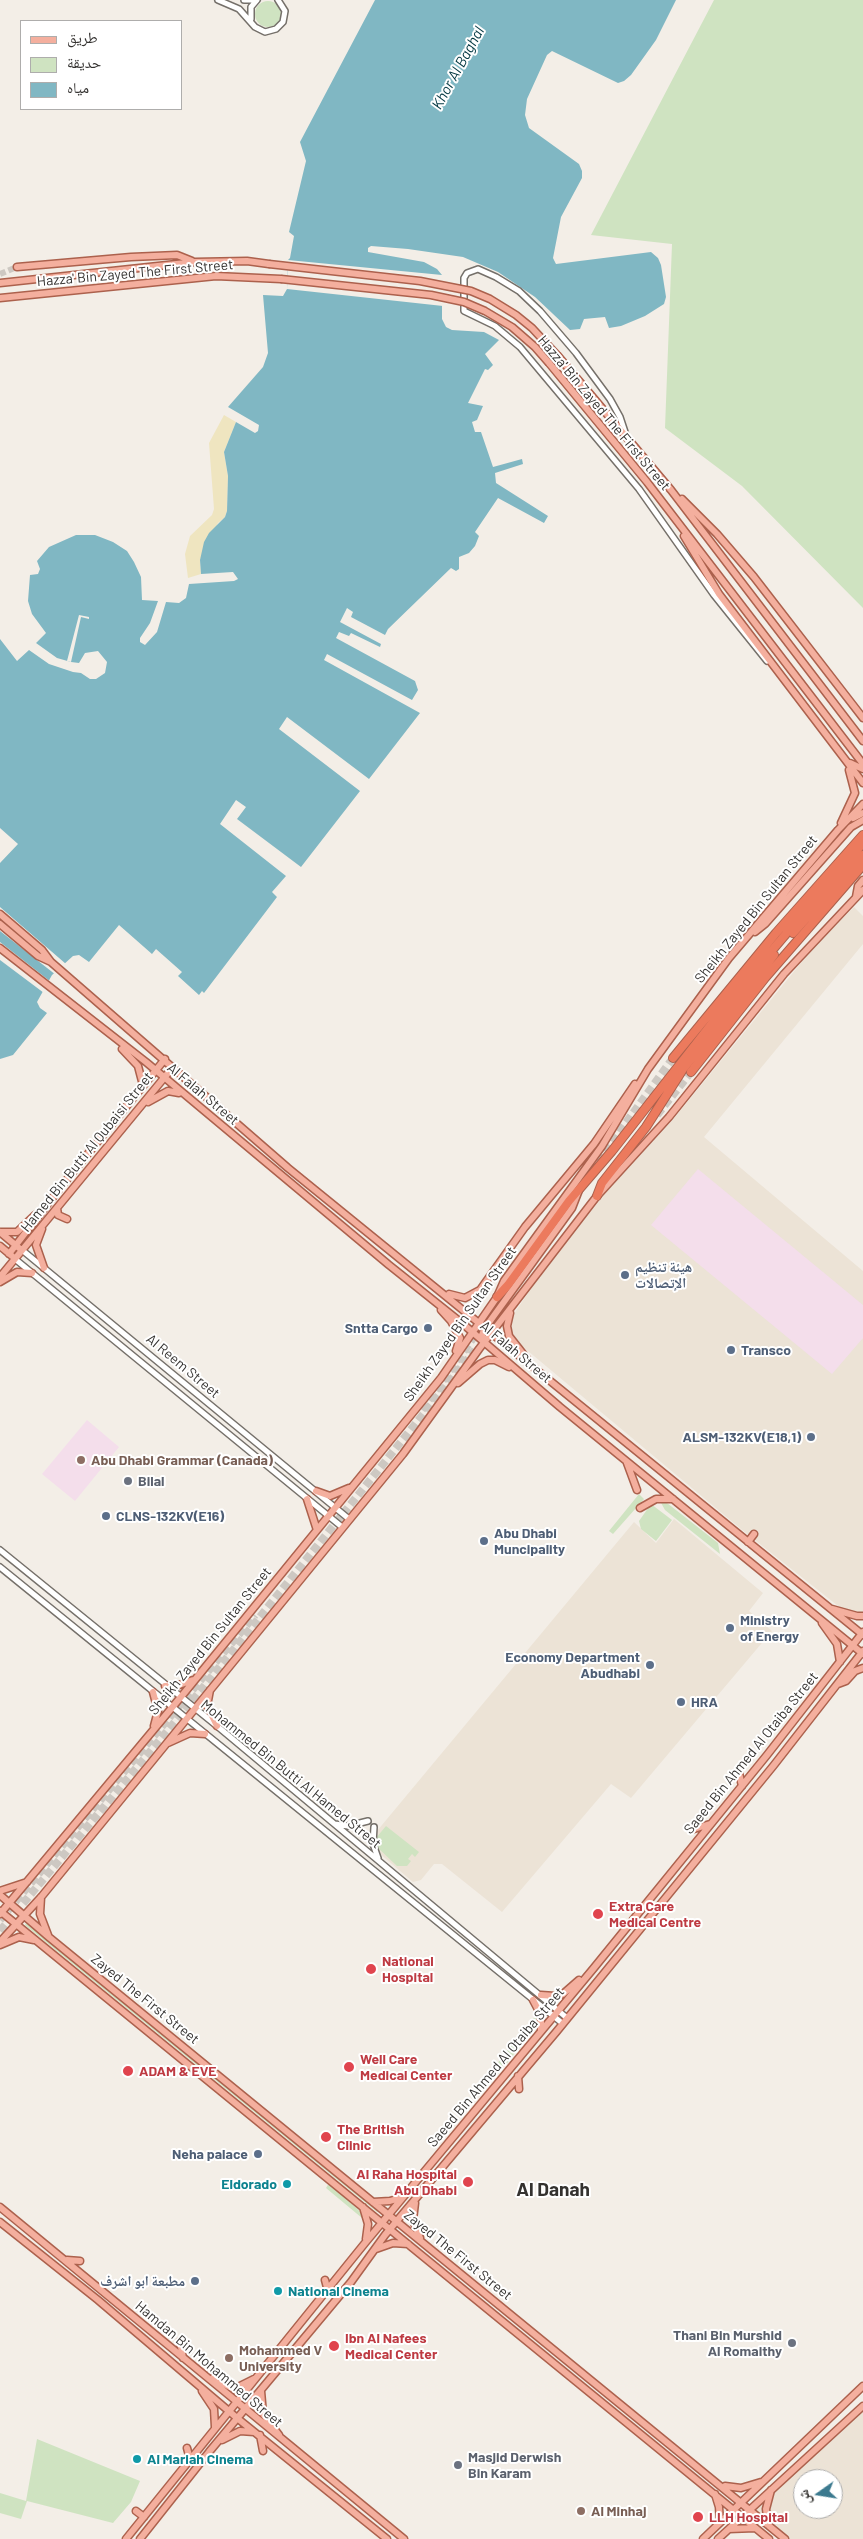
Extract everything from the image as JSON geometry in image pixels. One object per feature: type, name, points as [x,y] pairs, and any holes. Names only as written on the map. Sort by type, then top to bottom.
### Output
[{"type":"highway","points":[[673,1058],[776,933],[863,835]]},
{"type":"highway","points":[[497,1297],[580,1188],[735,994],[863,844]]},
{"type":"highway","points":[[596,1196],[602,1183],[646,1126],[683,1069],[779,950],[863,855]]},
{"type":"highway","points":[[690,1072],[765,978],[863,865]]},
{"type":"main road","points":[[17,267],[176,255],[195,262]]},
{"type":"main road","name":"Hazza' Bin Zayed The First Street","points":[[0,283],[195,262],[247,262],[420,281],[471,291],[495,302],[532,328],[626,436],[671,490],[863,741]]},
{"type":"main road","name":"Hazza' Bin Zayed The First Street","points":[[0,298],[216,276],[281,280],[431,295],[464,302],[485,311],[512,327],[532,344],[549,363],[678,523],[863,764]]},
{"type":"main road","points":[[0,304],[14,296]]},
{"type":"main road","points":[[671,490],[699,515],[745,567],[863,718]]},
{"type":"main road","points":[[678,523],[704,571],[774,668],[863,783]]},
{"type":"main road","points":[[852,703],[863,714]]},
{"type":"main road","points":[[844,760],[863,769]]},
{"type":"main road","points":[[838,830],[855,793],[853,778],[844,760]]},
{"type":"main road","name":"Sheikh Zayed Bin Sultan Street","points":[[1,1912],[197,1678],[327,1516],[442,1378],[497,1297],[504,1281],[598,1152],[648,1069],[746,938],[838,830],[863,804]]},
{"type":"main road","points":[[838,830],[863,813]]},
{"type":"main road","points":[[746,938],[765,924],[851,827],[863,820]]},
{"type":"main road","points":[[856,897],[858,886],[863,880]]},
{"type":"main road","points":[[0,1942],[42,1896],[402,1454],[484,1342],[596,1196],[669,1117],[784,974],[863,890]]},
{"type":"main road","points":[[0,914],[42,950],[51,962]]},
{"type":"main road","points":[[0,924],[38,956],[51,962]]},
{"type":"main road","points":[[0,948],[106,1032],[136,1063],[141,1071],[143,1085]]},
{"type":"main road","name":"Al Falah Street","points":[[51,962],[165,1059],[288,1168],[479,1322],[546,1379],[863,1633]]},
{"type":"main road","name":"Al Falah Street","points":[[106,1032],[155,1070],[213,1124],[431,1298],[673,1499],[863,1652]]},
{"type":"main road","name":"Hamed Bin Butti Al Qubaisi Street","points":[[19,1248],[60,1188],[165,1059]]},
{"type":"main road","name":"Hamed Bin Butti Al Qubaisi Street","points":[[0,1277],[12,1256],[41,1228],[173,1067]]},
{"type":"main road","points":[[437,1288],[450,1296],[461,1298],[480,1290],[522,1231],[594,1144],[627,1094],[648,1069]]},
{"type":"main road","points":[[142,1105],[168,1091],[184,1095]]},
{"type":"main road","points":[[0,1232],[17,1232],[24,1228],[60,1188]]},
{"type":"main road","points":[[484,1342],[482,1335],[485,1328],[572,1208],[580,1188]]},
{"type":"main road","points":[[57,1208],[58,1215],[67,1219]]},
{"type":"main road","points":[[41,1228],[36,1245],[44,1268]]},
{"type":"main road","name":"Al Reem Street","points":[[0,1232],[19,1248]]},
{"type":"main road","name":"Al Reem Street","points":[[0,1246],[12,1256]]},
{"type":"main road","points":[[0,1282],[17,1272],[32,1273]]},
{"type":"main road","points":[[431,1298],[451,1321],[460,1338],[458,1347],[442,1378]]},
{"type":"main road","points":[[511,1308],[507,1320],[509,1336],[546,1379]]},
{"type":"main road","points":[[450,1390],[480,1364],[488,1360],[495,1360],[524,1376]]},
{"type":"main road","points":[[624,1458],[637,1490]]},
{"type":"main road","points":[[316,1491],[330,1496],[350,1488]]},
{"type":"main road","points":[[306,1498],[317,1530]]},
{"type":"main road","points":[[640,1508],[656,1499],[673,1499]]},
{"type":"main road","points":[[748,1542],[754,1534]]},
{"type":"main road","points":[[832,1609],[854,1616],[863,1616]]},
{"type":"main road","points":[[821,1619],[837,1644],[840,1662]]},
{"type":"main road","name":"Saeed Bin Ahmed Al Otaiba Street","points":[[126,2539],[328,2291],[388,2214],[712,1824],[863,1633]]},
{"type":"main road","name":"Saeed Bin Ahmed Al Otaiba Street","points":[[140,2539],[390,2229],[567,2018],[863,1652]]},
{"type":"main road","points":[[838,1684],[846,1681],[855,1671],[863,1668]]},
{"type":"main road","points":[[165,1686],[179,1685],[197,1678]]},
{"type":"main road","points":[[210,1689],[207,1706],[217,1726]]},
{"type":"main road","points":[[153,1692],[158,1711],[153,1729]]},
{"type":"main road","points":[[165,1745],[187,1734],[204,1734]]},
{"type":"main road","points":[[739,1772],[742,1786]]},
{"type":"main road","points":[[694,1830],[712,1824]]},
{"type":"main road","points":[[0,1893],[28,1881]]},
{"type":"main road","name":"Zayed The First Street","points":[[0,1893],[9,1904],[50,1938],[723,2486],[785,2539]]},
{"type":"main road","points":[[42,1896],[40,1914],[50,1938]]},
{"type":"main road","name":"Zayed The First Street","points":[[1,1912],[769,2539]]},
{"type":"main road","points":[[0,1946],[19,1937],[37,1941]]},
{"type":"main road","points":[[541,1994],[554,1996],[564,1994],[585,1973],[593,1969]]},
{"type":"main road","points":[[533,2000],[541,2015],[541,2031]]},
{"type":"main road","points":[[518,2076],[519,2089]]},
{"type":"main road","points":[[373,2202],[394,2200],[404,2196]]},
{"type":"main road","points":[[416,2200],[413,2220],[422,2242]]},
{"type":"main road","points":[[362,2206],[368,2224],[365,2243]]},
{"type":"main road","name":"Hamdan Bin Mohammed Street","points":[[0,2207],[237,2402],[285,2444],[404,2539]]},
{"type":"main road","name":"Hamdan Bin Mohammed Street","points":[[0,2222],[387,2539]]},
{"type":"main road","points":[[375,2249],[393,2243],[409,2244]]},
{"type":"main road","points":[[66,2260],[80,2261]]},
{"type":"main road","points":[[325,2280],[328,2291]]},
{"type":"main road","points":[[180,2341],[183,2358]]},
{"type":"main road","points":[[198,2371],[234,2388],[257,2378]]},
{"type":"main road","points":[[192,2378],[212,2405],[215,2428]]},
{"type":"main road","points":[[703,2539],[863,2386]]},
{"type":"main road","points":[[261,2390],[260,2405],[263,2414],[285,2444]]},
{"type":"main road","points":[[718,2539],[863,2406]]},
{"type":"main road","points":[[216,2443],[240,2431],[249,2430],[259,2435],[263,2451]]},
{"type":"main road","points":[[187,2448],[190,2459]]},
{"type":"main road","points":[[723,2486],[746,2488],[765,2481]]},
{"type":"main road","points":[[768,2525],[766,2509],[771,2490]]},
{"type":"main road","points":[[714,2493],[719,2506],[720,2522]]},
{"type":"main road","points":[[136,2510],[144,2517]]},
{"type":"main road","points":[[728,2530],[755,2528]]},
{"type":"street","points":[[218,0],[239,9],[258,29],[265,32],[280,26],[285,11],[278,0]]},
{"type":"street","points":[[244,0],[253,0]]},
{"type":"street","points":[[251,22],[250,12],[257,0]]},
{"type":"street","points":[[626,436],[620,417],[610,399],[571,347],[533,304],[511,286],[488,273],[475,269],[466,272],[462,306],[465,312],[495,326],[520,348],[639,489],[714,595],[753,646],[774,668]]},
{"type":"street","name":"Al Reem Street","points":[[19,1248],[349,1519]]},
{"type":"street","name":"Al Reem Street","points":[[12,1256],[342,1527]]},
{"type":"street","points":[[32,1273],[37,1269],[44,1268]]},
{"type":"street","points":[[315,1506],[322,1504],[323,1497]]},
{"type":"street","name":"Mohammed Bin Butti Al Hamed Street","points":[[0,1550],[165,1686],[217,1726],[541,1994],[567,2018]]},
{"type":"street","name":"Mohammed Bin Butti Al Hamed Street","points":[[0,1567],[562,2024]]},
{"type":"street","points":[[332,1823],[348,1826],[368,1821]]},
{"type":"street","points":[[374,1827],[373,1844],[381,1863]]},
{"type":"street","points":[[403,1896],[410,1886]]},
{"type":"shaded area","points":[[854,907],[863,916],[863,944],[704,1137],[863,1271],[863,1613],[847,1613],[741,1529],[516,1341],[511,1333],[510,1324],[511,1318],[535,1283],[607,1191],[671,1122],[814,947]]},
{"type":"shaded area","points":[[698,1169],[863,1305],[863,1338],[832,1374],[651,1225]]},
{"type":"shaded area","name":"Abu Dhabi Grammar (Canada)","points":[[87,1420],[119,1447],[75,1501],[42,1474]]},
{"type":"shaded area","points":[[674,1519],[763,1593],[749,1611],[772,1631],[631,1798],[611,1784],[502,1912],[442,1864],[434,1864],[421,1880],[413,1882],[379,1853],[374,1841],[377,1831],[634,1522],[656,1543]]},
{"type":"shaded area","points":[[863,2409],[863,2539],[790,2539],[753,2509],[793,2473],[793,2519],[843,2519],[843,2469],[797,2469]]},
{"type":"green space","points":[[714,0],[863,0],[863,608],[742,486],[665,428],[672,244],[591,235]]},
{"type":"green space","points":[[268,1],[277,5],[281,14],[277,23],[268,27],[259,23],[255,14],[259,5]]},
{"type":"green space","points":[[639,1494],[644,1499],[613,1534],[609,1531]]},
{"type":"green space","points":[[660,1501],[667,1503],[718,1543],[720,1554],[665,1510]]},
{"type":"green space","points":[[651,1504],[672,1520],[656,1541],[641,1529],[639,1521]]},
{"type":"green space","points":[[386,1826],[419,1852],[415,1857],[412,1854],[408,1859],[411,1861],[407,1866],[397,1866],[377,1847],[376,1838]]},
{"type":"green space","points":[[26,1923],[314,2155],[378,2210],[377,2212],[25,1925]]},
{"type":"green space","points":[[533,2018],[536,2018],[532,2030],[508,2062],[502,2067],[493,2069]]},
{"type":"green space","points":[[329,2183],[364,2215],[362,2218],[326,2188]]},
{"type":"green space","points":[[37,2439],[140,2481],[131,2502],[113,2523],[27,2501],[21,2519],[0,2513],[0,2493],[26,2501]]},
{"type":"sand","points":[[224,415],[236,422],[224,452],[228,476],[227,511],[225,517],[218,523],[200,560],[201,574],[188,578],[185,554],[190,536],[212,515],[214,509],[209,443]]},
{"type":"water","name":"Khor Al Baghal","points":[[375,0],[676,0],[656,40],[631,75],[624,81],[618,83],[552,51],[547,55],[527,99],[525,115],[529,128],[579,164],[582,171],[582,178],[561,217],[553,258],[556,264],[651,252],[658,258],[661,265],[666,297],[664,304],[645,316],[621,326],[609,328],[605,317],[584,319],[580,329],[570,330],[535,297],[498,272],[463,257],[408,249],[371,246],[368,248],[368,252],[424,262],[437,269],[442,275],[442,319],[446,327],[452,330],[484,332],[499,340],[485,354],[493,365],[488,370],[485,369],[468,403],[483,406],[477,420],[472,422],[475,432],[481,432],[493,467],[522,459],[523,464],[495,473],[496,483],[548,516],[544,523],[498,498],[475,532],[479,536],[475,546],[469,553],[459,557],[459,569],[456,571],[451,568],[388,629],[385,635],[351,617],[353,612],[347,608],[340,622],[381,644],[380,647],[351,633],[349,636],[339,632],[336,638],[415,681],[418,690],[412,700],[327,654],[324,660],[420,713],[369,779],[287,717],[279,729],[360,791],[301,867],[237,819],[246,807],[236,800],[220,824],[286,876],[272,892],[277,897],[204,993],[202,991],[199,995],[178,976],[182,972],[156,949],[152,954],[119,925],[89,962],[79,955],[73,956],[52,975],[37,1002],[40,1008],[47,1013],[13,1055],[0,1059],[0,863],[18,844],[0,828],[0,639],[17,661],[29,650],[49,664],[81,673],[90,679],[96,679],[105,673],[107,662],[98,651],[85,653],[79,663],[71,662],[57,658],[36,643],[46,633],[32,614],[28,601],[30,575],[38,574],[40,569],[37,561],[49,547],[76,535],[95,535],[113,542],[127,551],[134,562],[141,577],[142,600],[158,601],[150,623],[140,638],[140,642],[145,645],[157,632],[166,602],[179,603],[186,598],[189,584],[234,581],[238,579],[233,572],[201,574],[200,560],[204,542],[209,533],[225,517],[227,511],[228,476],[224,452],[236,422],[255,433],[258,431],[259,425],[228,407],[263,367],[268,353],[263,295],[283,296],[287,289],[288,260],[294,236],[289,232],[306,161],[300,142]]},
{"type":"pier","points":[[288,260],[442,275],[443,306],[287,289]]},
{"type":"pier","points":[[79,615],[89,617],[89,619],[81,617],[71,662],[67,661]]},
{"type":"pier","points":[[0,907],[66,964],[56,975],[0,931]]},
{"type":"pier","points":[[0,942],[51,982],[44,993],[0,960]]},
{"type":"tunnel","points":[[0,274],[17,267]]},
{"type":"tunnel","points":[[591,1171],[673,1058]]},
{"type":"tunnel","points":[[657,1115],[691,1072]]},
{"type":"tunnel","points":[[422,1410],[508,1289]]},
{"type":"tunnel","points":[[0,1931],[184,1711],[475,1350]]},
{"type":"tunnel","points":[[0,1920],[255,1615]]},
{"type":"place","name":"هيئة تنظيم الإتصالات","points":[[625,1275]]},
{"type":"place","name":"Sntta Cargo","points":[[428,1328]]},
{"type":"place","name":"Transco","points":[[731,1350]]},
{"type":"place","name":"ALSM-132KV(E18,1)","points":[[811,1437]]},
{"type":"place","name":"Abu Dhabi Grammar (Canada)","points":[[81,1460]]},
{"type":"place","name":"Bilal","points":[[128,1481]]},
{"type":"place","name":"CLNS-132KV(E16)","points":[[106,1516]]},
{"type":"place","name":"Abu Dhabi Muncipality","points":[[484,1541]]},
{"type":"place","name":"Ministry of Energy","points":[[730,1628]]},
{"type":"place","name":"Economy Department Abudhabi","points":[[650,1665]]},
{"type":"place","name":"HRA","points":[[681,1702]]},
{"type":"place","name":"Extra Care Medical Centre","points":[[598,1914]]},
{"type":"place","name":"National Hospital","points":[[371,1969]]},
{"type":"place","name":"Well Care Medical Center","points":[[349,2067]]},
{"type":"place","name":"ADAM & EVE","points":[[128,2071]]},
{"type":"place","name":"The British Clinic","points":[[326,2137]]},
{"type":"place","name":"Neha palace","points":[[258,2154]]},
{"type":"place","name":"Al Raha Hospital Abu Dhabi","points":[[468,2182]]},
{"type":"place","name":"Eldorado","points":[[287,2184]]},
{"type":"place","name":"مطبعة ابو اشرف","points":[[195,2281]]},
{"type":"place","name":"National Cinema","points":[[278,2291]]},
{"type":"place","name":"Thani Bin Murshid Al Romaithy","points":[[792,2343]]},
{"type":"place","name":"Ibn Al Nafees Medical Center","points":[[334,2346]]},
{"type":"place","name":"Mohammed V University","points":[[229,2358]]},
{"type":"place","name":"Al Mariah Cinema","points":[[137,2459]]},
{"type":"place","name":"Masjid Derwish Bin Karam","points":[[458,2465]]},
{"type":"place","name":"Al Minhaj","points":[[581,2511]]},
{"type":"place","name":"LLH Hospital","points":[[698,2517]]},
{"type":"district","name":"Al Danah","points":[[553,2190]]}]
